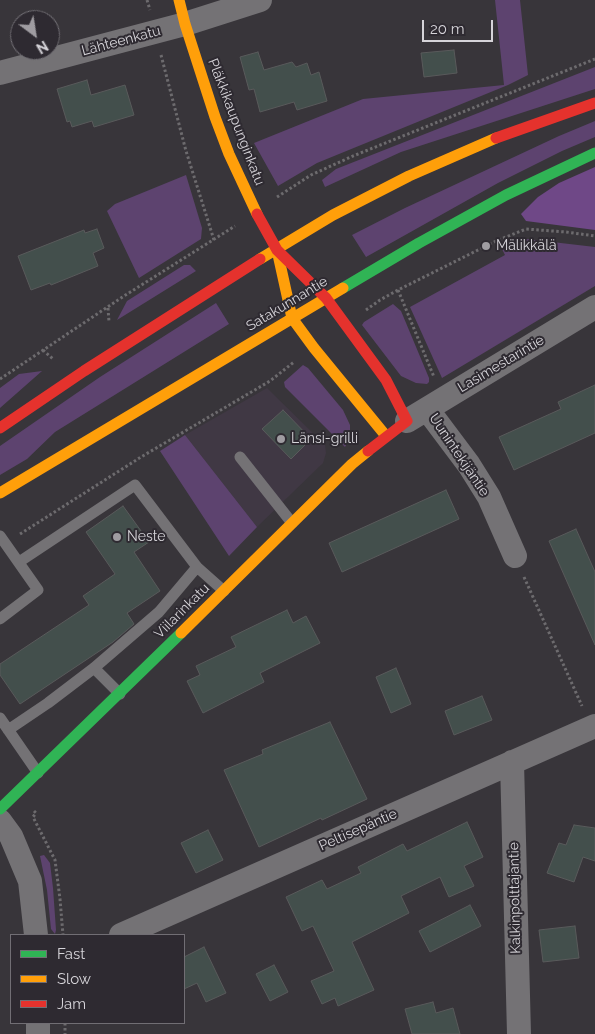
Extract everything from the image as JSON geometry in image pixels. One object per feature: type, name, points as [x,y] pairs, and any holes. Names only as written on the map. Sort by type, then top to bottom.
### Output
[{"type":"main road","name":"Pläkkikaupunginkatu","points":[[179,0],[215,117],[229,154],[251,202],[277,250]]},
{"type":"main road","points":[[0,428],[100,360],[334,215],[409,176],[495,139],[595,103]]},
{"type":"main road","name":"Satakunnantie","points":[[0,493],[292,318],[506,194],[595,152]]},
{"type":"main road","points":[[277,250],[326,298],[386,380],[407,421]]},
{"type":"main road","points":[[277,250],[292,318],[386,436]]},
{"type":"main road","name":"Viilarinkatu","points":[[0,808],[120,694],[352,464],[407,421]]},
{"type":"street","name":"Lähteenkatu","points":[[0,73],[185,24],[260,0]]},
{"type":"street","name":"Lasimestarintie","points":[[407,421],[595,307]]},
{"type":"street","name":"Uunintekijäntie","points":[[435,404],[489,497],[515,556]]},
{"type":"street","name":"Peltisepäntie","points":[[123,934],[593,727]]},
{"type":"street","name":"Kalkinpolttajantie","points":[[512,762],[519,1034]]},
{"type":"street","points":[[0,821],[11,836],[30,881],[36,934]]},
{"type":"lane","points":[[240,457],[292,523]]},
{"type":"lane","points":[[18,562],[136,485],[197,567],[224,591]]},
{"type":"lane","points":[[0,619],[38,590],[2,540]]},
{"type":"lane","points":[[8,730],[94,668],[159,612],[197,567]]},
{"type":"lane","points":[[94,668],[120,694]]},
{"type":"lane","points":[[0,718],[38,773]]},
{"type":"path","points":[[0,380],[108,307],[214,240],[186,151],[148,0]]},
{"type":"path","points":[[288,189],[311,175],[345,159],[595,60]]},
{"type":"path","points":[[380,300],[496,241],[526,228],[595,236]]},
{"type":"path","points":[[398,290],[435,404]]},
{"type":"path","points":[[108,307],[109,322]]},
{"type":"path","points":[[44,350],[53,359]]},
{"type":"path","points":[[2,540],[270,381]]},
{"type":"path","points":[[515,556],[593,727]]},
{"type":"shaded area","points":[[495,0],[520,0],[528,75],[508,85],[317,163],[278,186],[254,143],[363,99],[504,85]]},
{"type":"shaded area","points":[[595,67],[595,89],[401,152],[325,187],[322,180],[336,169]]},
{"type":"shaded area","points":[[595,121],[595,137],[498,183],[366,257],[352,235],[405,208]]},
{"type":"shaded area","points":[[595,167],[595,230],[526,221],[521,214],[538,197],[559,183]]},
{"type":"shaded area","points":[[186,175],[202,228],[201,239],[139,278],[107,211],[115,204]]},
{"type":"shaded area","points":[[518,238],[595,247],[595,286],[442,378],[410,307],[505,255],[500,245]]},
{"type":"shaded area","points":[[184,265],[190,265],[196,271],[117,320],[127,301]]},
{"type":"shaded area","points":[[216,303],[229,324],[55,432],[27,459],[0,475],[0,446],[100,377]]},
{"type":"shaded area","points":[[393,304],[401,311],[429,378],[427,384],[416,383],[401,376],[362,325]]},
{"type":"shaded area","points":[[303,365],[308,368],[343,410],[350,425],[350,437],[345,447],[285,387],[284,382]]},
{"type":"shaded area","points":[[42,371],[0,408],[0,388],[19,374]]},
{"type":"shaded area","points":[[267,388],[325,445],[326,453],[323,463],[257,527],[185,435]]},
{"type":"shaded area","points":[[185,435],[257,527],[229,556],[160,451]]},
{"type":"shaded area","points":[[44,855],[50,863],[55,934],[51,929],[47,890],[40,856]]},
{"type":"building","points":[[454,50],[457,73],[424,77],[421,53]]},
{"type":"building","points":[[258,52],[264,70],[292,62],[296,67],[307,63],[311,75],[319,72],[327,101],[297,110],[294,102],[260,112],[254,89],[249,90],[240,57]]},
{"type":"building","points":[[87,80],[91,95],[125,85],[134,115],[94,127],[92,121],[72,127],[70,121],[67,122],[57,89]]},
{"type":"building","points":[[97,229],[104,248],[93,253],[98,266],[51,285],[50,283],[31,290],[18,256],[84,230],[85,233]]},
{"type":"building","points":[[595,385],[595,433],[514,470],[499,437],[561,409],[558,402]]},
{"type":"building","points":[[283,410],[311,439],[291,459],[262,429]]},
{"type":"building","points":[[446,490],[459,519],[342,572],[329,543]]},
{"type":"building","points":[[123,506],[149,542],[134,552],[160,591],[127,613],[134,624],[113,642],[20,704],[0,675],[0,664],[89,605],[83,596],[115,574],[86,532]]},
{"type":"building","points":[[576,529],[595,572],[595,645],[549,541]]},
{"type":"building","points":[[287,610],[293,623],[306,616],[320,643],[260,673],[264,682],[203,713],[187,681],[200,675],[196,666],[236,647],[231,637]]},
{"type":"building","points":[[396,668],[411,704],[391,713],[376,677]]},
{"type":"building","points":[[482,696],[492,720],[454,735],[445,711]]},
{"type":"building","points":[[330,722],[367,799],[259,847],[224,770],[263,754],[262,750]]},
{"type":"building","points":[[467,822],[483,857],[464,866],[474,886],[449,897],[440,877],[401,896],[409,913],[352,942],[374,990],[338,1006],[335,998],[322,1004],[311,981],[334,971],[313,926],[302,931],[286,897],[322,880],[327,889],[361,873],[358,867],[403,844],[407,851]]},
{"type":"building","points":[[574,825],[595,828],[595,861],[583,857],[574,882],[547,873],[559,843],[566,845]]},
{"type":"building","points":[[208,830],[223,860],[196,873],[181,843]]},
{"type":"building","points":[[470,905],[481,926],[430,952],[419,931]]},
{"type":"building","points":[[575,926],[579,958],[543,962],[539,930]]},
{"type":"building","points":[[204,947],[226,993],[206,1002],[197,983],[185,989],[185,956]]},
{"type":"building","points":[[274,965],[288,992],[270,1001],[256,974]]},
{"type":"building","points":[[433,1002],[436,1013],[453,1008],[460,1034],[412,1034],[405,1009]]},
{"type":"traffic: fast","points":[[343,288],[506,195],[595,153]]},
{"type":"traffic: fast","points":[[0,809],[181,633]]},
{"type":"traffic: slow","points":[[179,0],[215,117],[229,154],[257,214]]},
{"type":"traffic: slow","points":[[260,259],[333,215],[409,176],[496,138]]},
{"type":"traffic: slow","points":[[277,250],[292,318],[386,436]]},
{"type":"traffic: slow","points":[[0,493],[343,288]]},
{"type":"traffic: slow","points":[[181,633],[352,464],[368,451]]},
{"type":"traffic: jam","points":[[496,138],[595,103]]},
{"type":"traffic: jam","points":[[257,214],[277,250],[326,298],[386,380],[407,421],[368,451]]},
{"type":"traffic: jam","points":[[0,428],[84,371],[260,259]]},
{"type":"place","name":"Mälikkälä","points":[[486,246]]},
{"type":"place","name":"Länsi-grilli","points":[[281,439]]},
{"type":"place","name":"Neste","points":[[117,537]]}]
